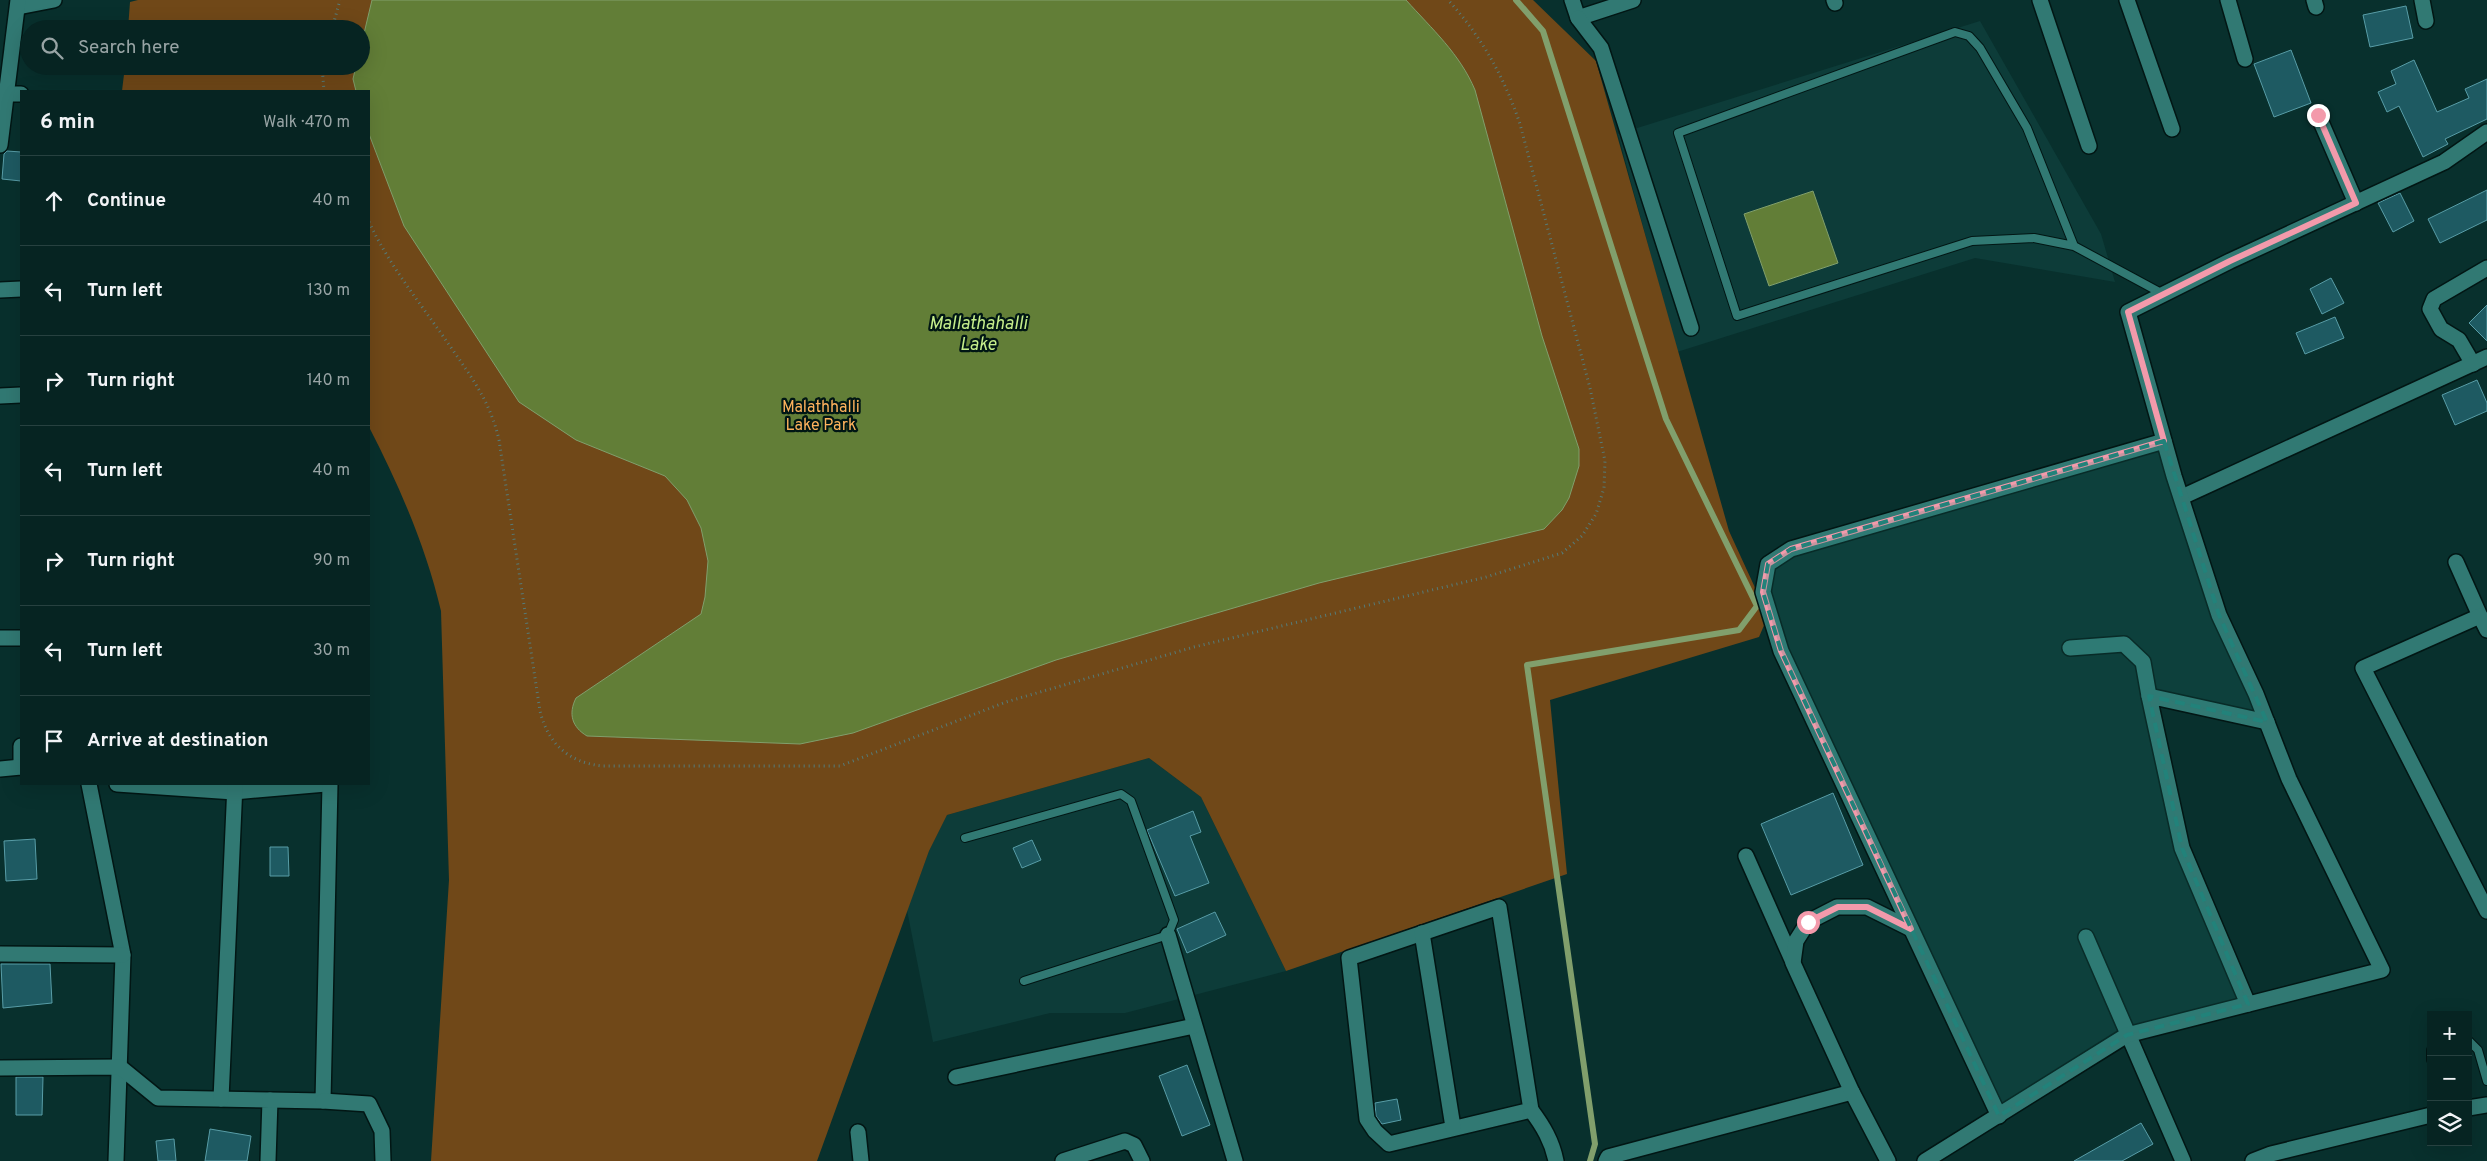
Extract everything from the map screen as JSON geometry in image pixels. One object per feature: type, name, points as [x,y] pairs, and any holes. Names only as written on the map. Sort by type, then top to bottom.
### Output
[{"type":"street","points":[[0,146],[5,94],[18,3],[54,0]]},
{"type":"street","points":[[1572,0],[1578,18],[1600,48],[1691,328]]},
{"type":"street","points":[[1578,18],[1633,0]]},
{"type":"street","points":[[2040,0],[2089,146]]},
{"type":"street","points":[[2127,0],[2172,130]]},
{"type":"street","points":[[2228,0],[2244,58]]},
{"type":"street","points":[[2422,0],[2426,21]]},
{"type":"street","points":[[5,94],[20,94]]},
{"type":"street","points":[[2318,115],[2356,203]]},
{"type":"street","points":[[1924,1161],[2127,1035],[2382,970],[2288,779],[2267,722],[2219,614],[2164,441],[2128,312],[2444,162],[2487,132]]},
{"type":"street","points":[[2182,497],[2483,361],[2459,340],[2441,329],[2430,309],[2434,299],[2487,268]]},
{"type":"street","points":[[0,290],[20,289]]},
{"type":"street","points":[[0,396],[20,395]]},
{"type":"street","points":[[1999,1116],[1781,651],[1763,592],[1768,564],[1791,549],[2164,441]]},
{"type":"street","points":[[2456,562],[2487,630]]},
{"type":"street","points":[[2480,616],[2363,668],[2487,911]]},
{"type":"street","points":[[0,638],[20,638]]},
{"type":"street","points":[[2070,648],[2124,644],[2143,662],[2182,848],[2248,1004]]},
{"type":"street","points":[[2149,696],[2267,722]]},
{"type":"street","points":[[0,770],[20,767]]},
{"type":"street","points":[[89,785],[123,955],[116,1161]]},
{"type":"street","points":[[146,785],[235,788],[303,785]]},
{"type":"street","points":[[323,1101],[330,785]]},
{"type":"street","points":[[221,1099],[235,788]]},
{"type":"street","points":[[1746,856],[1852,1092],[1888,1161]]},
{"type":"street","points":[[1531,1110],[1453,1127],[1389,1144],[1375,1131],[1367,1118],[1348,958],[1499,907],[1531,1110],[1545,1129],[1556,1161]]},
{"type":"street","points":[[1793,964],[1796,941],[1808,922],[1838,907],[1867,907],[1911,929]]},
{"type":"street","points":[[1422,933],[1453,1127]]},
{"type":"street","points":[[1168,934],[1235,1161]]},
{"type":"street","points":[[2086,937],[2183,1161]]},
{"type":"street","points":[[0,954],[123,955]]},
{"type":"street","points":[[956,1077],[1194,1026]]},
{"type":"street","points":[[0,1068],[120,1067],[158,1098],[323,1101],[369,1104],[382,1131],[383,1161]]},
{"type":"street","points":[[1606,1161],[1608,1156],[1852,1092]]},
{"type":"street","points":[[268,1161],[270,1100]]},
{"type":"street","points":[[2472,1107],[2487,1105]]},
{"type":"street","points":[[2253,1161],[2280,1152],[2427,1116]]},
{"type":"street","points":[[858,1132],[861,1161]]},
{"type":"street","points":[[1063,1161],[1126,1141],[1134,1144],[1142,1161]]},
{"type":"lane","points":[[2074,246],[2027,128],[1980,48],[1969,36],[1955,32],[1678,133],[1737,316],[1972,241],[2034,238],[2074,246],[2163,294]]},
{"type":"lane","points":[[965,838],[1121,794],[1131,801],[1174,920],[1168,934],[1024,981]]},
{"type":"lane","points":[[2472,1044],[2478,1050],[2487,1081]]},
{"type":"path","points":[[334,20],[340,0]]},
{"type":"path","points":[[370,224],[388,258],[476,383],[490,408],[498,440],[540,711],[546,730],[557,747],[579,762],[603,766],[840,766],[1006,702],[1194,647],[1486,577],[1562,553],[1582,536],[1590,525],[1601,501],[1606,474],[1590,388],[1520,124],[1510,96],[1484,44],[1448,0]]},
{"type":"path","points":[[323,75],[324,90]]},
{"type":"highlighted area","points":[[2164,441],[2219,615],[2267,722],[2149,696],[2182,848],[2248,1004],[2127,1035],[1999,1116],[1781,651],[1763,592],[1768,564],[1791,549]]},
{"type":"shaded area","points":[[1980,21],[2101,234],[2115,282],[1975,258],[1677,352],[1618,134]]},
{"type":"shaded area","points":[[1149,758],[1201,797],[1286,971],[1125,1013],[1050,1013],[933,1042],[907,910],[929,851],[947,815]]},
{"type":"green space","name":"Malathhalli Lake Park","points":[[138,0],[1533,0],[1596,61],[1729,531],[1768,616],[1759,637],[1550,700],[1567,874],[1286,971],[1201,797],[1149,758],[947,815],[929,851],[817,1161],[431,1161],[449,880],[441,611],[420,540],[391,471],[370,429],[370,90],[122,90],[124,75],[370,75],[370,20],[129,20],[130,2]]},
{"type":"water","name":"Mallathahalli Lake","points":[[372,0],[1406,0],[1453,53],[1462,65],[1475,90],[1542,336],[1579,449],[1579,466],[1569,498],[1562,510],[1544,529],[1319,583],[1056,660],[853,733],[800,744],[587,736],[578,729],[573,720],[572,709],[576,698],[701,614],[705,597],[708,561],[701,528],[687,500],[665,476],[576,440],[519,402],[404,226],[370,137],[370,90],[356,90],[353,79],[354,75],[370,75],[370,20],[367,20]]},
{"type":"water","points":[[1813,191],[1838,263],[1769,286],[1744,214]]},
{"type":"building","points":[[2406,6],[2413,38],[2370,47],[2363,15]]},
{"type":"building","points":[[2291,50],[2311,103],[2274,117],[2254,64]]},
{"type":"building","points":[[2414,60],[2437,112],[2469,98],[2465,89],[2487,79],[2487,119],[2445,139],[2448,144],[2423,157],[2399,106],[2387,112],[2378,92],[2396,84],[2391,71]]},
{"type":"building","points":[[7,151],[20,152],[20,181],[2,179],[4,154]]},
{"type":"building","points":[[2487,190],[2487,220],[2440,243],[2428,219]]},
{"type":"building","points":[[2400,193],[2414,221],[2393,232],[2378,203]]},
{"type":"building","points":[[2331,278],[2344,303],[2322,314],[2310,289]]},
{"type":"building","points":[[2487,305],[2487,341],[2469,323]]},
{"type":"building","points":[[2335,317],[2344,338],[2305,354],[2296,333]]},
{"type":"building","points":[[2477,380],[2487,403],[2487,411],[2455,425],[2442,395]]},
{"type":"building","points":[[1833,793],[1863,865],[1791,895],[1761,824]]},
{"type":"building","points":[[1193,811],[1201,832],[1190,836],[1209,883],[1175,896],[1147,830]]},
{"type":"building","points":[[35,839],[37,879],[6,881],[4,841]]},
{"type":"building","points":[[1032,840],[1041,860],[1022,868],[1013,848]]},
{"type":"building","points":[[270,847],[288,847],[289,876],[270,876]]},
{"type":"building","points":[[1215,912],[1226,935],[1187,953],[1177,929]]},
{"type":"building","points":[[1,964],[50,964],[52,1003],[3,1008]]},
{"type":"building","points":[[1187,1065],[1210,1125],[1182,1136],[1159,1076]]},
{"type":"building","points":[[16,1077],[43,1077],[42,1115],[16,1115]]},
{"type":"building","points":[[1397,1099],[1401,1120],[1382,1124],[1376,1116],[1375,1103]]},
{"type":"building","points":[[2141,1123],[2153,1144],[2122,1161],[2074,1161]]},
{"type":"building","points":[[210,1129],[251,1136],[247,1161],[205,1161]]},
{"type":"building","points":[[174,1139],[176,1161],[158,1161],[156,1141]]},
{"type":"waterway","points":[[1516,0],[1543,31],[1666,419],[1757,606],[1739,630],[1527,665],[1595,1144],[1590,1161]]},
{"type":"route","points":[[1808,922],[1838,907],[1867,907],[1911,929],[1781,651],[1763,592],[1768,564],[1791,549],[2164,441],[2144,375],[2128,312],[2230,261],[2356,203],[2318,115]]}]
